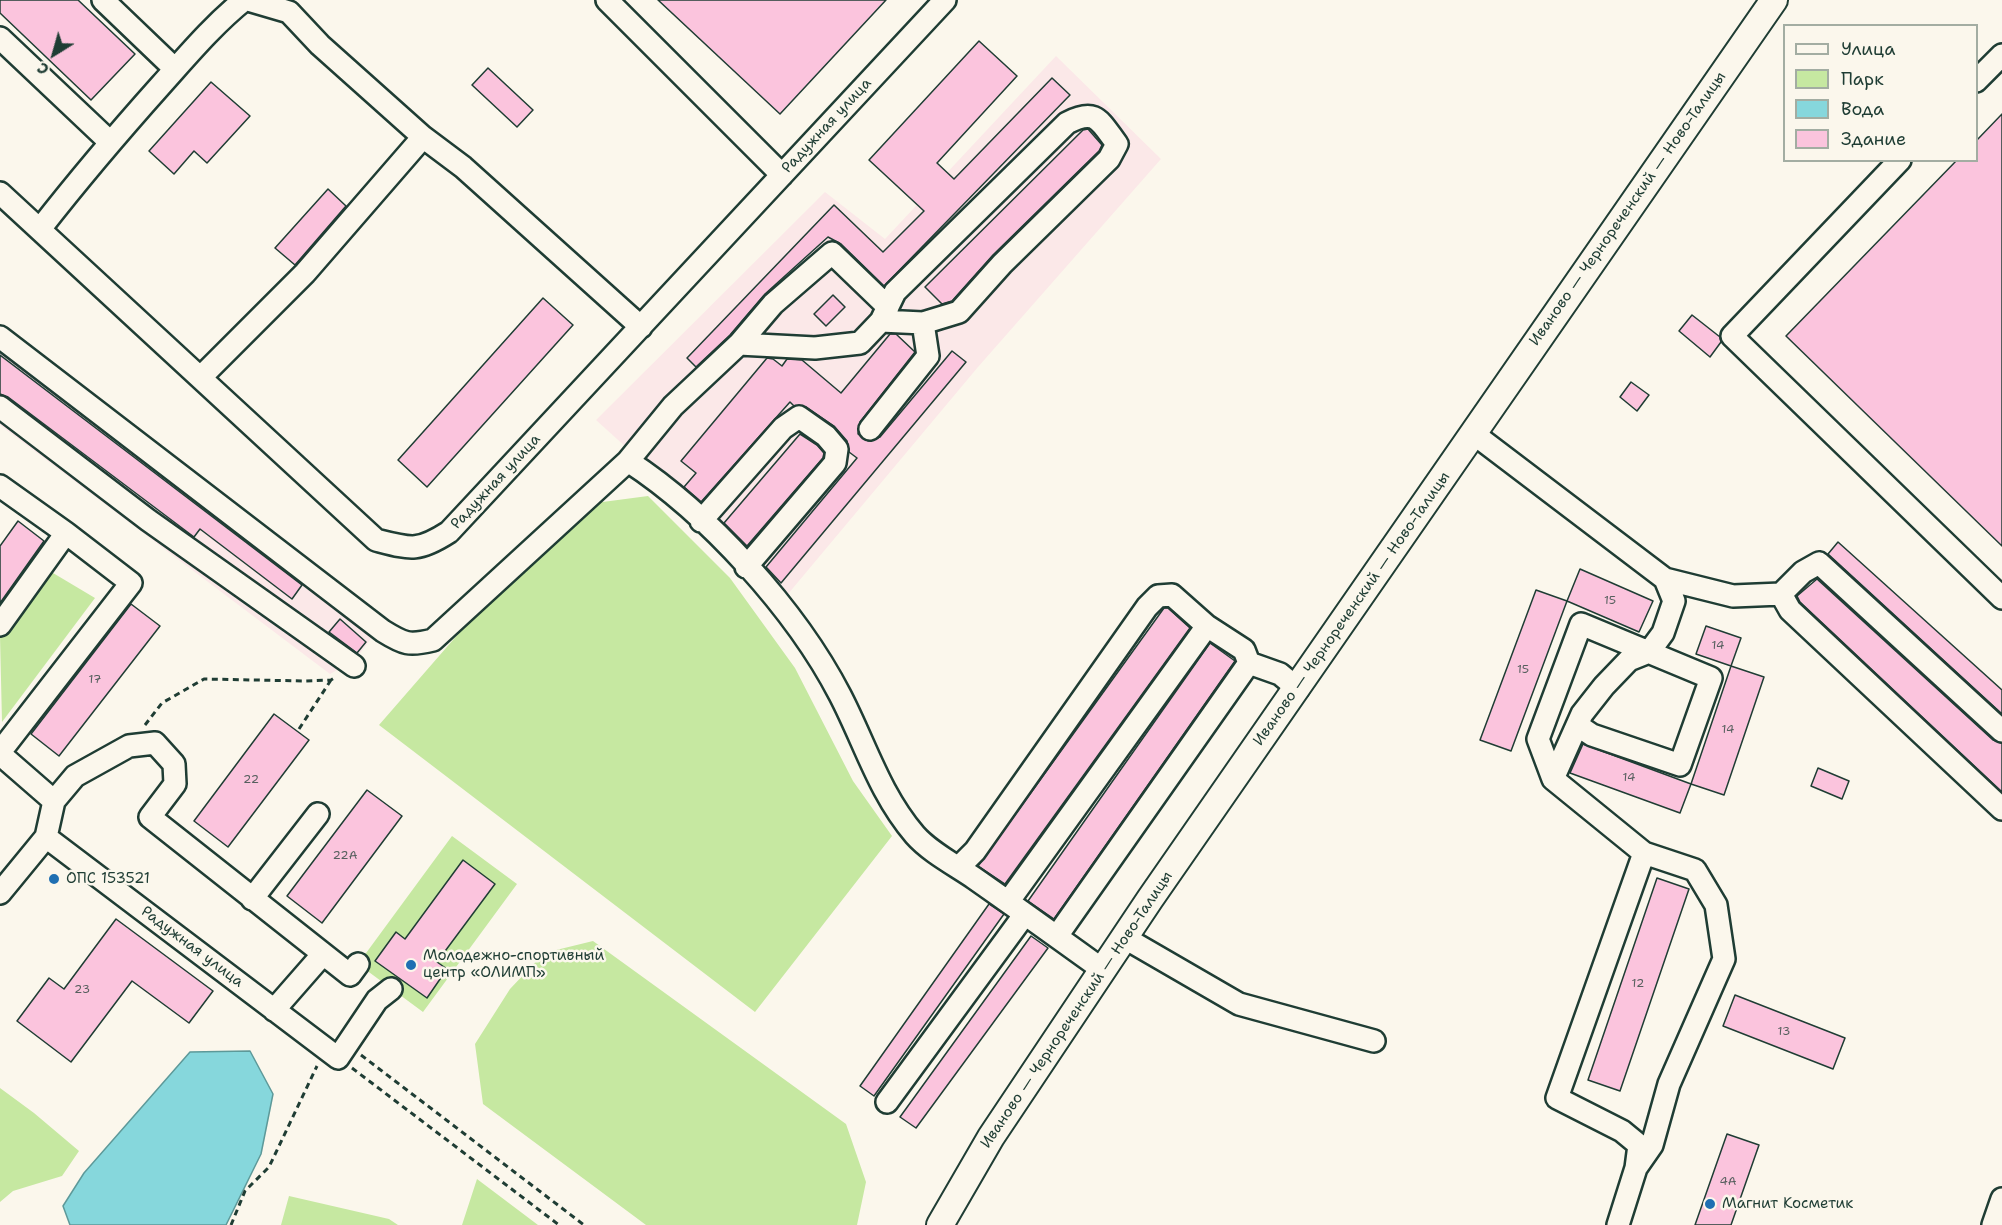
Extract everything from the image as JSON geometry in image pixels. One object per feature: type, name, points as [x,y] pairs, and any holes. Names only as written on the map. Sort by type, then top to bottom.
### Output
[{"type":"main road","name":"Иваново — Чернореченский — Ново-Талицы","points":[[940,1225],[991,1137],[1125,938],[1774,0]]},
{"type":"street","points":[[103,0],[175,69]]},
{"type":"street","points":[[40,229],[110,142],[218,21],[246,0],[293,6],[320,45],[423,137],[463,167],[641,327]]},
{"type":"street","points":[[607,0],[782,175]]},
{"type":"street","name":"Радужная улица","points":[[0,194],[201,376],[376,540],[412,548],[428,546],[449,532],[945,0]]},
{"type":"street","points":[[0,38],[110,142]]},
{"type":"street","points":[[1978,80],[2002,55]]},
{"type":"street","points":[[0,337],[383,631],[403,644],[418,644],[434,640],[628,461],[673,406],[739,344],[773,304],[832,253],[885,314],[923,322],[959,312],[1002,264],[1109,159],[1117,144],[1094,117],[1083,114],[1067,123],[895,292],[885,314],[860,343],[815,348],[739,344]]},
{"type":"street","points":[[201,376],[304,273],[423,137]]},
{"type":"street","points":[[1898,162],[1732,336],[2002,598]]},
{"type":"street","points":[[870,429],[928,356],[923,322]]},
{"type":"street","points":[[0,407],[148,520],[354,666]]},
{"type":"street","points":[[701,521],[783,428],[799,417],[826,436],[837,449],[835,463],[746,567]]},
{"type":"street","points":[[1473,434],[1665,579],[1733,596],[1781,594],[1803,572],[1819,563],[2002,731]]},
{"type":"street","points":[[628,461],[658,481],[701,521],[746,567],[811,646],[840,694],[892,806],[917,837],[1104,970]]},
{"type":"street","points":[[0,486],[131,583],[0,753],[54,801]]},
{"type":"street","points":[[0,625],[66,533]]},
{"type":"street","points":[[1553,779],[1577,725],[1604,686],[1629,660],[1649,651],[1663,633],[1674,601],[1665,579]]},
{"type":"street","points":[[1781,594],[1790,610],[2002,809]]},
{"type":"street","points":[[959,867],[975,851],[1147,607],[1158,596],[1172,595],[1207,626],[1244,650],[1249,663],[1280,674],[1298,689]]},
{"type":"street","points":[[1577,725],[1592,735],[1680,765],[1711,678],[1581,624],[1538,739],[1553,779],[1644,853],[1695,870],[1716,905],[1725,959],[1669,1084],[1652,1145],[1636,1168]]},
{"type":"street","points":[[1008,902],[1207,626]]},
{"type":"street","points":[[1057,936],[1249,663]]},
{"type":"street","points":[[0,892],[46,837],[54,801],[75,776],[129,746],[155,743],[174,764],[175,784],[150,817],[351,975],[358,964]]},
{"type":"street","points":[[252,899],[318,814]]},
{"type":"street","name":"Радужная улица","points":[[46,837],[274,1010],[328,1061]]},
{"type":"street","points":[[1618,1225],[1636,1168],[1639,1145],[1623,1131],[1557,1098],[1644,853]]},
{"type":"street","points":[[887,1101],[1025,914]]},
{"type":"street","points":[[1125,938],[1239,1004],[1374,1041]]},
{"type":"street","points":[[274,1010],[323,954]]},
{"type":"street","points":[[328,1061],[377,1000],[391,989]]},
{"type":"path","points":[[299,729],[332,680],[354,666]]},
{"type":"path","points":[[129,746],[162,703],[204,679],[332,680]]},
{"type":"path","points":[[328,1061],[361,1055],[584,1225]]},
{"type":"path","points":[[231,1225],[246,1191],[269,1167],[328,1061]]},
{"type":"path","points":[[328,1061],[559,1225]]},
{"type":"shaded area","points":[[1056,56],[1161,159],[978,367],[788,594],[596,420],[825,192],[885,239]]},
{"type":"shaded area","points":[[0,338],[376,632],[355,660],[330,674],[0,425]]},
{"type":"green space","points":[[648,496],[730,578],[795,668],[853,781],[892,836],[755,1012],[379,725],[466,625],[595,503]]},
{"type":"green space","points":[[48,570],[95,598],[2,722],[0,636]]},
{"type":"green space","points":[[452,836],[517,884],[423,1012],[358,964]]},
{"type":"green space","points":[[593,941],[846,1124],[866,1182],[857,1225],[646,1225],[483,1104],[475,1044],[510,989],[544,953]]},
{"type":"green space","points":[[0,1088],[79,1151],[62,1176],[13,1191],[0,1202]]},
{"type":"green space","points":[[477,1179],[538,1225],[462,1225]]},
{"type":"green space","points":[[289,1196],[389,1219],[398,1225],[281,1225]]},
{"type":"water","points":[[250,1051],[273,1094],[261,1154],[226,1225],[70,1225],[63,1206],[84,1173],[190,1052]]},
{"type":"building","points":[[0,0],[78,0],[135,54],[91,100],[0,13]]},
{"type":"building","points":[[658,0],[886,0],[780,114]]},
{"type":"building","points":[[979,41],[1017,76],[937,163],[954,179],[1052,78],[1070,95],[884,286],[841,244],[828,237],[765,294],[730,335],[696,367],[687,358],[834,205],[883,252],[924,211],[869,160]]},
{"type":"building","points":[[488,68],[533,110],[517,127],[472,85]]},
{"type":"building","points":[[211,82],[250,116],[207,163],[194,151],[174,174],[149,151]]},
{"type":"building","points":[[2002,114],[2002,546],[1786,336],[1955,162],[1978,162],[1978,139]]},
{"type":"building","points":[[1088,129],[1102,145],[1099,151],[993,255],[952,301],[942,304],[925,287],[1083,130]]},
{"type":"building","points":[[328,189],[346,206],[295,265],[275,248]]},
{"type":"building","points":[[833,295],[845,307],[826,326],[814,314]]},
{"type":"building","points":[[543,298],[573,325],[427,487],[398,460]]},
{"type":"building","points":[[1692,315],[1720,337],[1721,342],[1710,357],[1679,331]]},
{"type":"building","points":[[890,334],[896,334],[915,352],[860,422],[858,434],[868,441],[880,437],[952,351],[966,362],[781,583],[766,567],[857,458],[849,452],[847,441],[834,426],[806,407],[794,406],[790,402],[701,502],[684,487],[696,473],[681,461],[767,358],[773,359],[782,366],[787,359],[802,360],[841,393]]},
{"type":"building","points":[[0,355],[302,585],[292,599],[200,529],[194,537],[8,397],[0,394]]},
{"type":"building","points":[[1631,382],[1649,395],[1637,411],[1620,397]]},
{"type":"building","points":[[800,434],[817,445],[824,453],[823,458],[747,546],[724,523]]},
{"type":"building","points":[[18,521],[44,541],[0,603],[0,546]]},
{"type":"building","points":[[1838,542],[2002,690],[2002,714],[1828,554]]},
{"type":"building","points":[[1580,569],[1653,601],[1639,632],[1567,601]]},
{"type":"building","points":[[1817,579],[1993,740],[2002,743],[2002,792],[1800,602],[1797,596]]},
{"type":"building","points":[[1536,590],[1567,601],[1511,751],[1480,740]]},
{"type":"building","points":[[131,604],[160,626],[59,756],[31,734]]},
{"type":"building","points":[[1164,608],[1168,608],[1190,628],[1005,884],[978,866]]},
{"type":"building","points":[[340,619],[366,642],[357,653],[329,632]]},
{"type":"building","points":[[1706,626],[1741,638],[1731,666],[1696,654]]},
{"type":"building","points":[[1210,643],[1235,661],[1054,919],[1028,901]]},
{"type":"building","points":[[1731,666],[1764,677],[1724,795],[1691,784]]},
{"type":"building","points":[[274,714],[309,740],[228,847],[194,821]]},
{"type":"building","points":[[1583,744],[1691,784],[1680,813],[1570,773]]},
{"type":"building","points":[[1818,768],[1849,781],[1842,799],[1811,786]]},
{"type":"building","points":[[367,790],[402,816],[322,923],[287,896]]},
{"type":"building","points":[[463,860],[495,884],[437,962],[447,969],[427,998],[375,961],[396,932],[405,939]]},
{"type":"building","points":[[1657,878],[1689,889],[1620,1091],[1588,1080]]},
{"type":"building","points":[[989,904],[1004,914],[874,1096],[860,1086]]},
{"type":"building","points":[[116,919],[213,991],[189,1023],[132,981],[71,1062],[17,1021],[49,978],[64,989]]},
{"type":"building","points":[[1031,936],[1048,948],[916,1128],[900,1117]]},
{"type":"building","points":[[1735,995],[1845,1038],[1833,1069],[1723,1026]]},
{"type":"building","points":[[1727,1134],[1759,1145],[1731,1225],[1695,1225]]},
{"type":"place","name":"ОПС 153521","points":[[54,879]]},
{"type":"place","name":"Молодежно-спортивный центр «ОЛИМП»","points":[[411,965]]},
{"type":"place","name":"Магнит Косметик","points":[[1710,1204]]}]
